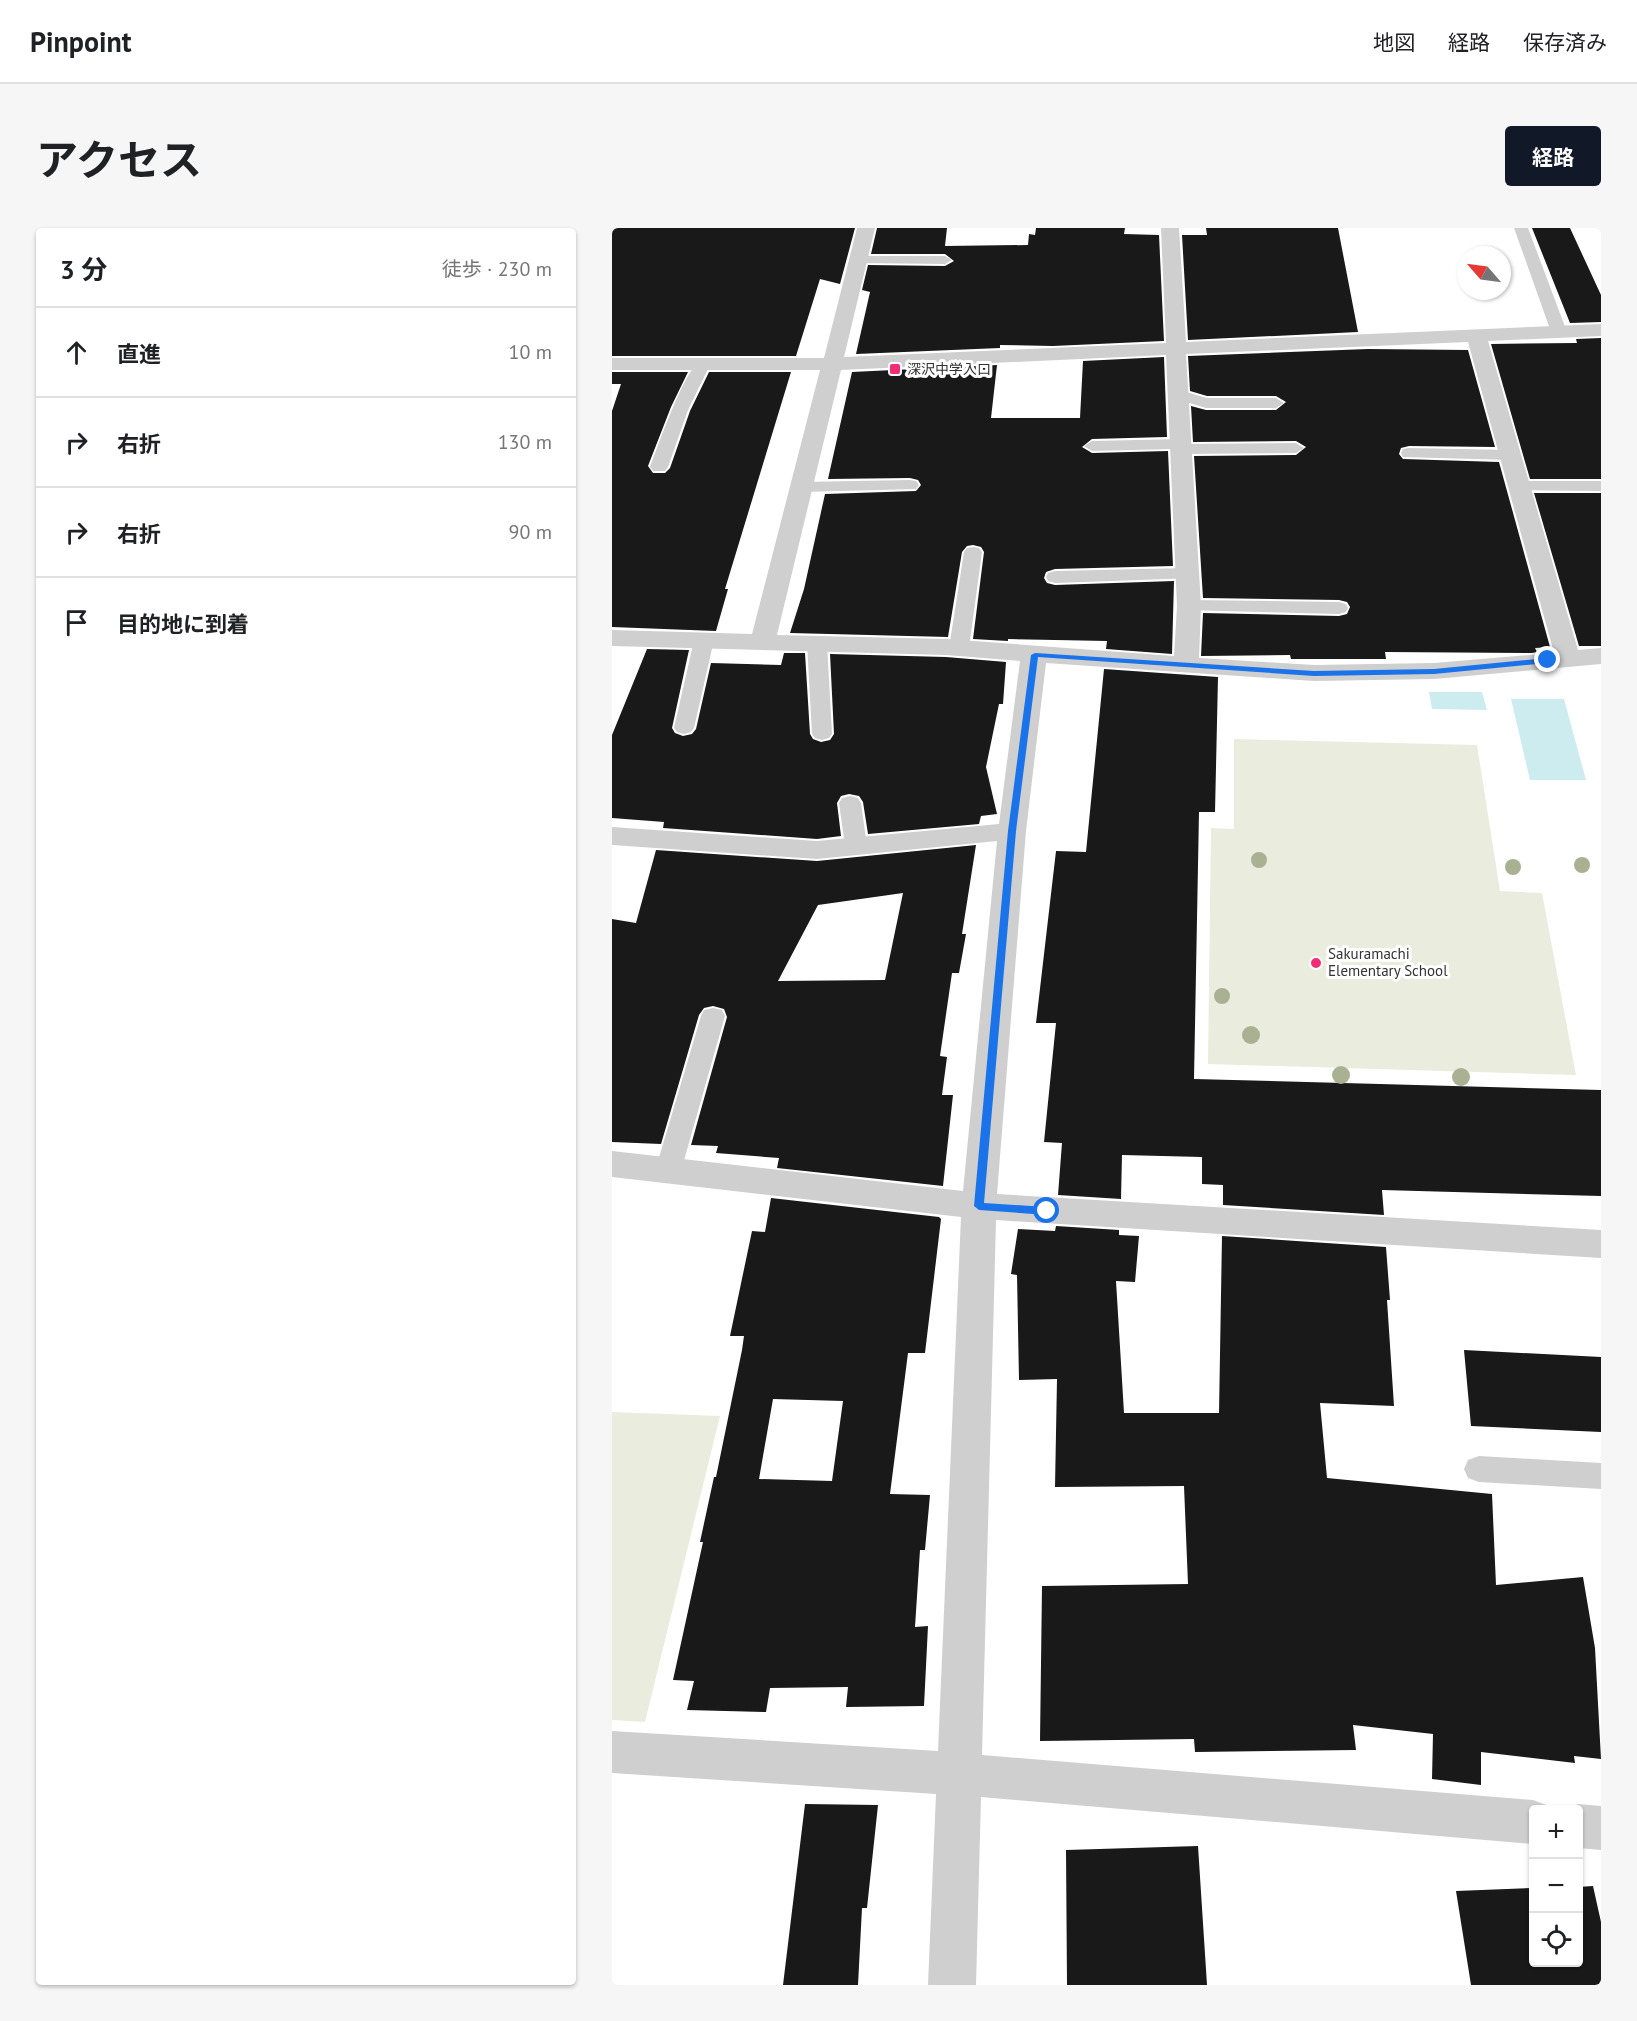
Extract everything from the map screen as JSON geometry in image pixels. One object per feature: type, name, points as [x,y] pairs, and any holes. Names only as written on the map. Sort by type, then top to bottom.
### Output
[{"type":"street","points":[[763,642],[866,228]]},
{"type":"street","points":[[1170,228],[1188,573],[1186,664]]},
{"type":"street","points":[[612,364],[831,364],[1601,330]]},
{"type":"street","points":[[1476,336],[1568,659]]},
{"type":"street","points":[[612,638],[959,648],[1314,673],[1434,671],[1598,656],[1601,682]]},
{"type":"street","points":[[952,1985],[979,1206],[1012,831],[1035,655]]},
{"type":"street","points":[[612,836],[817,850],[1012,831]]},
{"type":"street","points":[[612,1164],[979,1206],[1601,1244]]},
{"type":"street","points":[[612,1752],[958,1774],[1529,1822]]},
{"type":"street","points":[[1583,1826],[1601,1828]]},
{"type":"lane","points":[[1521,228],[1559,332]]},
{"type":"lane","points":[[859,260],[945,260]]},
{"type":"lane","points":[[659,467],[680,410],[702,365]]},
{"type":"lane","points":[[1179,395],[1206,403],[1276,404]]},
{"type":"lane","points":[[1092,446],[1296,448]]},
{"type":"lane","points":[[1408,453],[1510,455]]},
{"type":"lane","points":[[801,487],[910,485]]},
{"type":"lane","points":[[1518,486],[1601,486]]},
{"type":"lane","points":[[959,648],[973,552]]},
{"type":"lane","points":[[1055,577],[1188,573]]},
{"type":"lane","points":[[1189,606],[1339,608]]},
{"type":"lane","points":[[684,728],[704,640]]},
{"type":"lane","points":[[817,643],[822,734]]},
{"type":"lane","points":[[850,803],[856,846]]},
{"type":"lane","points":[[668,1171],[712,1016]]},
{"type":"lane","points":[[1479,1469],[1601,1476]]},
{"type":"shaded area","points":[[1234,739],[1477,745],[1500,891],[1542,893],[1576,1075],[1208,1064],[1211,828],[1234,829]]},
{"type":"shaded area","points":[[612,1412],[720,1416],[645,1722],[612,1720]]},
{"type":"water","points":[[1429,692],[1482,692],[1487,710],[1432,709]]},
{"type":"water","points":[[1511,699],[1564,699],[1586,780],[1530,780]]},
{"type":"building","points":[[612,228],[855,228],[840,284],[820,279],[796,356],[612,356]]},
{"type":"building","points":[[877,228],[947,228],[945,246],[1028,245],[1029,234],[1035,235],[1036,228],[1125,228],[1124,234],[1159,235],[1164,341],[1053,346],[1000,345],[1000,348],[856,354],[870,292],[862,290],[868,265],[945,266],[954,261],[945,254],[871,254]]},
{"type":"building","points":[[1206,228],[1338,228],[1358,332],[1188,340],[1182,235],[1207,235]]},
{"type":"building","points":[[1532,228],[1570,228],[1601,295],[1601,322],[1570,323]]},
{"type":"building","points":[[1601,338],[1601,479],[1530,479],[1491,344],[1577,343],[1576,339]]},
{"type":"building","points":[[1368,349],[1468,350],[1495,447],[1409,446],[1401,448],[1399,454],[1403,459],[1499,462],[1550,647],[1535,648],[1537,652],[1532,653],[1385,652],[1386,659],[1291,659],[1290,655],[1201,656],[1203,613],[1339,616],[1347,614],[1350,607],[1347,602],[1339,600],[1203,598],[1194,456],[1296,455],[1306,447],[1296,441],[1193,442],[1191,406],[1206,410],[1276,410],[1286,402],[1276,396],[1207,396],[1190,391],[1188,356]]},
{"type":"building","points":[[1164,357],[1167,437],[1092,439],[1082,447],[1092,453],[1168,451],[1173,566],[1055,569],[1046,572],[1044,578],[1047,583],[1055,585],[1174,581],[1172,654],[1106,649],[1107,641],[973,639],[984,552],[981,547],[973,545],[967,546],[962,552],[948,637],[790,633],[804,589],[825,494],[916,491],[921,485],[918,480],[910,478],[828,479],[852,372],[997,365],[991,418],[1080,418],[1083,361]]},
{"type":"building","points":[[612,372],[688,372],[671,407],[648,466],[653,473],[665,473],[670,468],[690,411],[709,372],[791,372],[725,589],[728,589],[716,631],[612,627],[612,411],[621,384],[612,384]]},
{"type":"building","points":[[1534,493],[1601,493],[1601,646],[1579,646]]},
{"type":"building","points":[[647,649],[689,650],[672,728],[675,733],[683,736],[692,734],[696,729],[711,663],[781,665],[784,653],[805,653],[810,734],[813,739],[821,742],[830,740],[834,734],[830,654],[946,657],[1006,662],[1003,704],[999,704],[986,767],[997,814],[981,816],[979,824],[868,834],[863,802],[859,796],[849,794],[841,796],[837,803],[841,836],[817,839],[663,828],[664,822],[612,818],[612,735]]},
{"type":"building","points":[[1104,669],[1218,677],[1215,812],[1199,812],[1194,1079],[1601,1090],[1601,1196],[1382,1190],[1384,1215],[1223,1205],[1223,1185],[1202,1184],[1202,1157],[1122,1155],[1121,1199],[1058,1195],[1062,1143],[1044,1142],[1056,1023],[1036,1023],[1056,851],[1086,852]]},
{"type":"building","points":[[976,845],[962,934],[966,934],[959,973],[952,973],[940,1056],[947,1057],[942,1095],[953,1095],[943,1186],[777,1168],[779,1158],[716,1153],[718,1146],[691,1145],[727,1017],[724,1009],[713,1006],[704,1008],[699,1015],[661,1144],[612,1142],[612,919],[636,923],[656,850],[817,861]],"holes":[[[903,893],[885,980],[778,981],[818,905]]]},
{"type":"building","points":[[771,1198],[941,1219],[925,1353],[908,1353],[890,1494],[930,1495],[925,1550],[920,1550],[915,1627],[928,1626],[924,1706],[846,1707],[848,1687],[770,1688],[766,1712],[687,1710],[694,1681],[673,1680],[703,1542],[700,1542],[742,1350],[744,1336],[730,1336],[752,1231],[765,1232]],"holes":[[[773,1399],[843,1401],[832,1481],[759,1479]]]},
{"type":"building","points":[[1056,1226],[1119,1230],[1119,1235],[1139,1236],[1135,1282],[1116,1281],[1124,1413],[1219,1413],[1222,1236],[1386,1247],[1394,1406],[1320,1403],[1327,1478],[1492,1494],[1496,1585],[1583,1577],[1595,1648],[1601,1759],[1574,1756],[1575,1763],[1481,1752],[1481,1785],[1432,1779],[1433,1734],[1353,1725],[1356,1750],[1195,1752],[1194,1739],[1040,1741],[1042,1586],[1188,1584],[1184,1486],[1055,1487],[1057,1379],[1019,1380],[1017,1275],[1011,1274],[1018,1229],[1055,1231]]},
{"type":"building","points":[[1464,1350],[1601,1357],[1601,1432],[1471,1426]]},
{"type":"building","points":[[805,1804],[878,1805],[867,1908],[862,1908],[858,1985],[783,1985]]},
{"type":"building","points":[[1198,1846],[1207,1985],[1067,1985],[1066,1850]]},
{"type":"building","points":[[1593,1886],[1601,1922],[1601,1985],[1471,1985],[1456,1891],[1529,1888],[1529,1967],[1583,1967],[1583,1887]]},
{"type":"place","name":"深沢中学入口","points":[[895,369]]},
{"type":"place","name":"Sakuramachi Elementary School","points":[[1316,963]]},
{"type":"route","points":[[1047,1211],[979,1206],[1012,831],[1035,655],[1314,673],[1434,671],[1548,660]]}]
